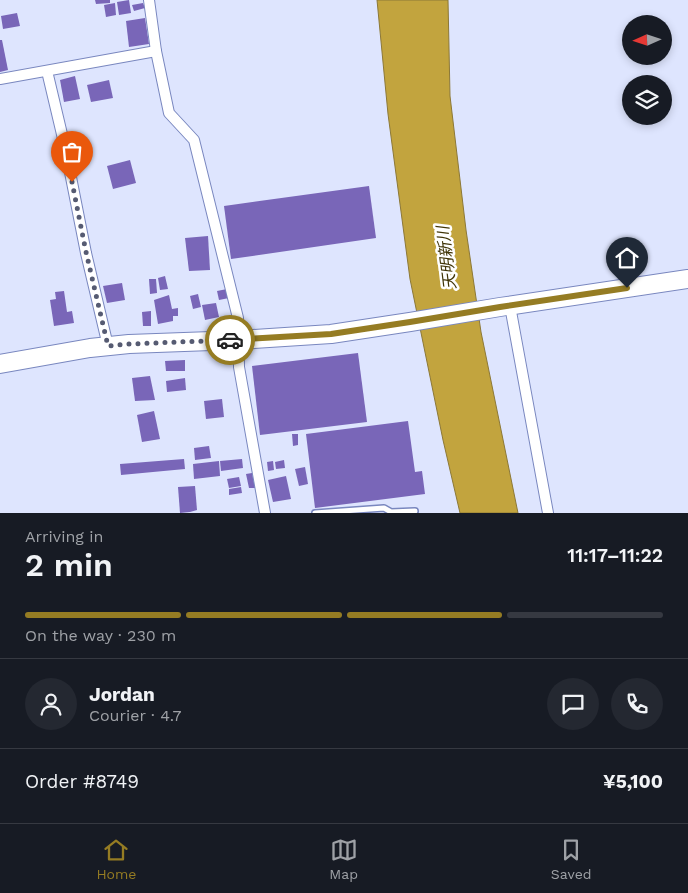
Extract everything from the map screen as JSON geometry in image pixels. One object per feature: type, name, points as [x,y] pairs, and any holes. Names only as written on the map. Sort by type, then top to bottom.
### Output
[{"type":"highway","points":[[0,364],[90,348],[129,344],[331,334],[688,279]]},
{"type":"street","points":[[149,0],[156,51],[169,113],[194,140],[238,318],[239,367],[265,513]]},
{"type":"street","points":[[0,79],[156,51]]},
{"type":"street","points":[[47,71],[108,346]]},
{"type":"street","points":[[505,306],[548,513]]},
{"type":"lane","points":[[315,513],[384,508],[391,512],[414,511]]},
{"type":"water","name":"天明新川","points":[[377,0],[448,0],[450,96],[466,230],[481,332],[518,513],[460,513],[410,279],[388,114]]},
{"type":"building","points":[[95,0],[110,0],[110,3],[96,4]]},
{"type":"building","points":[[129,0],[131,13],[119,15],[117,2]]},
{"type":"building","points":[[115,3],[116,15],[106,17],[104,5]]},
{"type":"building","points":[[143,3],[145,8],[134,11],[132,5]]},
{"type":"building","points":[[17,13],[20,26],[3,29],[1,16]]},
{"type":"building","points":[[145,18],[149,44],[129,47],[126,21]]},
{"type":"building","points":[[0,40],[2,40],[8,70],[0,72]]},
{"type":"building","points":[[75,76],[80,99],[64,102],[60,80]]},
{"type":"building","points":[[109,80],[113,98],[91,102],[87,85]]},
{"type":"building","points":[[130,160],[136,183],[113,189],[107,166]]},
{"type":"building","points":[[369,186],[376,238],[231,259],[224,206]]},
{"type":"building","points":[[208,236],[210,270],[189,271],[185,238]]},
{"type":"building","points":[[165,276],[168,289],[160,290],[158,278]]},
{"type":"building","points":[[149,279],[156,279],[157,293],[150,294]]},
{"type":"building","points":[[122,283],[125,300],[107,303],[103,286]]},
{"type":"building","points":[[227,289],[229,298],[219,300],[217,291]]},
{"type":"building","points":[[64,291],[67,312],[72,311],[74,323],[54,326],[50,300],[56,299],[55,292]]},
{"type":"building","points":[[198,294],[201,307],[193,309],[190,296]]},
{"type":"building","points":[[169,295],[172,309],[178,308],[178,316],[173,316],[173,321],[158,324],[154,300]]},
{"type":"building","points":[[216,303],[219,317],[205,320],[202,305]]},
{"type":"building","points":[[151,311],[151,326],[143,326],[142,312]]},
{"type":"building","points":[[358,353],[367,422],[260,435],[252,366]]},
{"type":"building","points":[[185,360],[185,371],[166,371],[165,361]]},
{"type":"building","points":[[150,376],[155,400],[135,401],[132,378]]},
{"type":"building","points":[[185,378],[186,390],[167,392],[166,381]]},
{"type":"building","points":[[222,399],[224,417],[206,419],[204,401]]},
{"type":"building","points":[[154,411],[160,439],[142,442],[137,415]]},
{"type":"building","points":[[408,421],[415,472],[422,471],[425,494],[315,508],[306,434]]},
{"type":"building","points":[[292,434],[298,434],[298,445],[293,446]]},
{"type":"building","points":[[209,446],[211,458],[195,460],[194,448]]},
{"type":"building","points":[[184,459],[185,469],[121,475],[120,464]]},
{"type":"building","points":[[242,459],[243,468],[221,471],[220,461]]},
{"type":"building","points":[[284,460],[285,468],[276,469],[275,462]]},
{"type":"building","points":[[219,461],[220,476],[194,479],[193,464]]},
{"type":"building","points":[[273,461],[274,470],[268,471],[267,462]]},
{"type":"building","points":[[305,467],[308,484],[299,486],[295,469]]},
{"type":"building","points":[[252,473],[255,488],[249,488],[246,474]]},
{"type":"building","points":[[286,476],[291,499],[273,502],[268,480]]},
{"type":"building","points":[[239,477],[241,486],[229,488],[227,479]]},
{"type":"building","points":[[195,486],[197,510],[180,513],[178,487]]},
{"type":"building","points":[[241,487],[242,493],[229,495],[229,489]]},
{"type":"way so far","points":[[72,182],[108,346],[230,340]]},
{"type":"route","points":[[230,340],[331,334],[627,288]]}]
